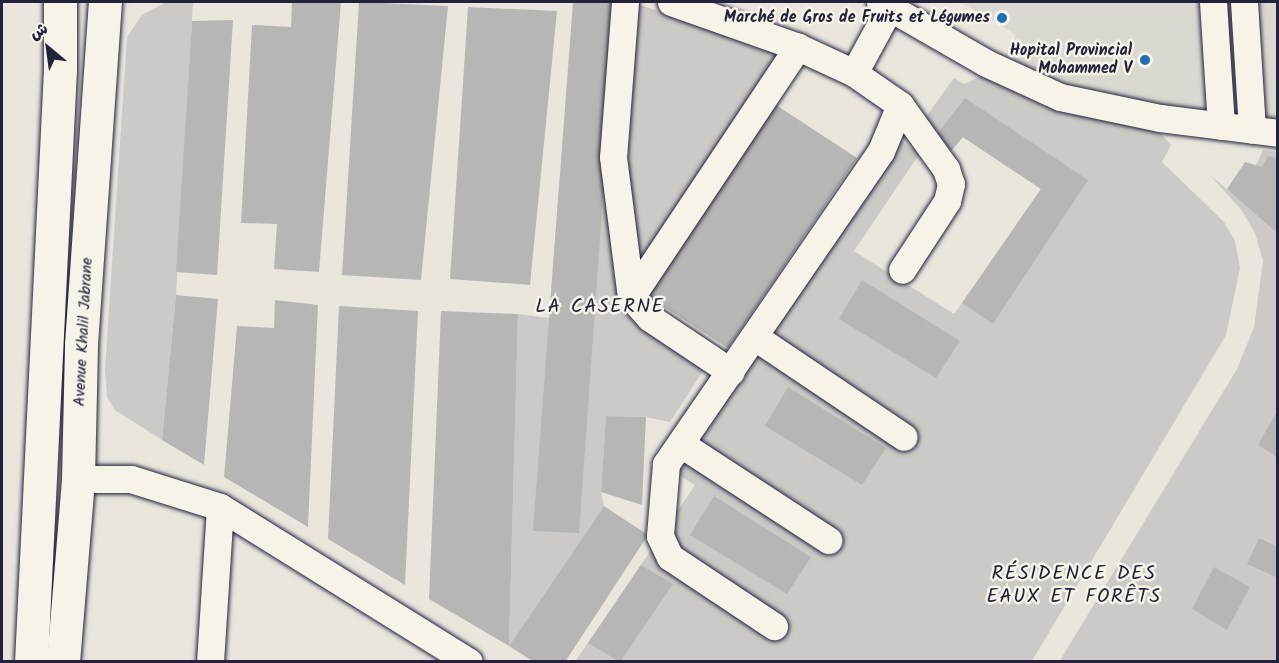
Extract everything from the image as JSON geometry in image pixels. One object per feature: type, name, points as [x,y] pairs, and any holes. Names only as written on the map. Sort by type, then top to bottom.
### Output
[{"type":"main road","points":[[31,662],[60,70],[60,2]]},
{"type":"main road","name":"Avenue Khalil Jabrane","points":[[63,662],[78,480],[81,344],[105,2]]},
{"type":"street","points":[[625,2],[613,157],[631,297],[650,318],[731,372]]},
{"type":"street","points":[[670,2],[798,47],[854,74],[900,105],[946,169],[951,184],[947,201],[902,270]]},
{"type":"street","points":[[1213,2],[1221,126]]},
{"type":"street","points":[[854,74],[885,4],[987,63],[1060,96],[1221,126],[1265,131],[1244,2]]},
{"type":"street","points":[[631,297],[798,47]]},
{"type":"street","points":[[774,626],[670,557],[660,537],[666,464],[881,151],[900,105]]},
{"type":"street","points":[[755,337],[904,437]]},
{"type":"street","points":[[681,444],[828,540]]},
{"type":"street","points":[[78,480],[131,479],[220,507],[469,662]]},
{"type":"street","points":[[210,662],[220,507]]},
{"type":"shaded area","points":[[166,2],[193,2],[176,295],[162,440],[115,410],[107,397],[105,370],[127,37],[142,15]]},
{"type":"shaded area","name":"Hopital Provincial Mohammed V","points":[[960,2],[1277,2],[1277,133],[1012,75],[1015,34]]},
{"type":"shaded area","points":[[634,3],[783,52],[636,271],[622,151]]},
{"type":"shaded area","points":[[986,74],[1043,106],[1159,132],[1171,145],[1162,162],[1224,222],[1235,241],[1240,268],[1226,335],[1032,661],[575,662],[695,485],[673,471],[898,139],[920,153],[854,251],[954,314],[962,303],[1041,189],[963,137],[954,148],[920,125],[954,78],[964,84]]},
{"type":"shaded area","points":[[1263,150],[1277,152],[1277,661],[1059,662],[1237,369],[1254,327],[1263,261],[1255,233],[1242,211],[1211,176],[1234,195],[1256,165]]},
{"type":"shaded area","points":[[605,173],[620,301],[705,368],[670,422],[646,417],[606,416],[601,492],[604,506],[509,646],[518,314],[549,318],[560,174]]},
{"type":"building","points":[[292,2],[341,2],[319,272],[274,269],[277,224],[241,223],[252,25],[291,27]]},
{"type":"building","points":[[359,2],[448,6],[421,280],[342,275]]},
{"type":"building","points":[[573,2],[617,2],[579,533],[533,531]]},
{"type":"building","points":[[468,7],[557,11],[530,285],[450,279]]},
{"type":"building","points":[[233,20],[217,275],[176,272],[192,21]]},
{"type":"building","points":[[965,98],[1088,180],[993,324],[962,303],[1041,189],[963,137],[951,151],[934,138]]},
{"type":"building","points":[[773,103],[857,158],[728,348],[644,294]]},
{"type":"building","points":[[1268,156],[1278,159],[1276,232],[1227,189],[1245,162],[1262,167]]},
{"type":"building","points":[[862,280],[960,341],[936,378],[839,319]]},
{"type":"building","points":[[176,295],[218,299],[204,465],[162,440]]},
{"type":"building","points":[[275,300],[318,305],[308,527],[224,477],[237,326],[274,328]]},
{"type":"building","points":[[339,306],[418,311],[405,585],[328,539]]},
{"type":"building","points":[[441,311],[518,314],[509,646],[429,599]]},
{"type":"building","points":[[788,387],[886,448],[862,485],[765,426]]},
{"type":"building","points":[[1278,409],[1278,458],[1258,445]]},
{"type":"building","points":[[606,416],[646,417],[642,505],[601,492]]},
{"type":"building","points":[[714,496],[811,557],[787,594],[690,535]]},
{"type":"building","points":[[604,506],[648,535],[565,662],[534,662],[509,646]]},
{"type":"building","points":[[1259,538],[1278,547],[1278,578],[1247,564]]},
{"type":"building","points":[[641,565],[673,584],[620,662],[588,643]]},
{"type":"building","points":[[1214,567],[1250,587],[1227,630],[1192,609]]},
{"type":"place","name":"Marché de Gros de Fruits et Légumes","points":[[1002,18]]},
{"type":"place","name":"Hopital Provincial Mohammed V","points":[[1145,60]]},
{"type":"district","name":"LA CASERNE","points":[[600,307]]},
{"type":"district","name":"RÉSIDENCE DES EAUX ET FORÊTS","points":[[1074,586]]}]
